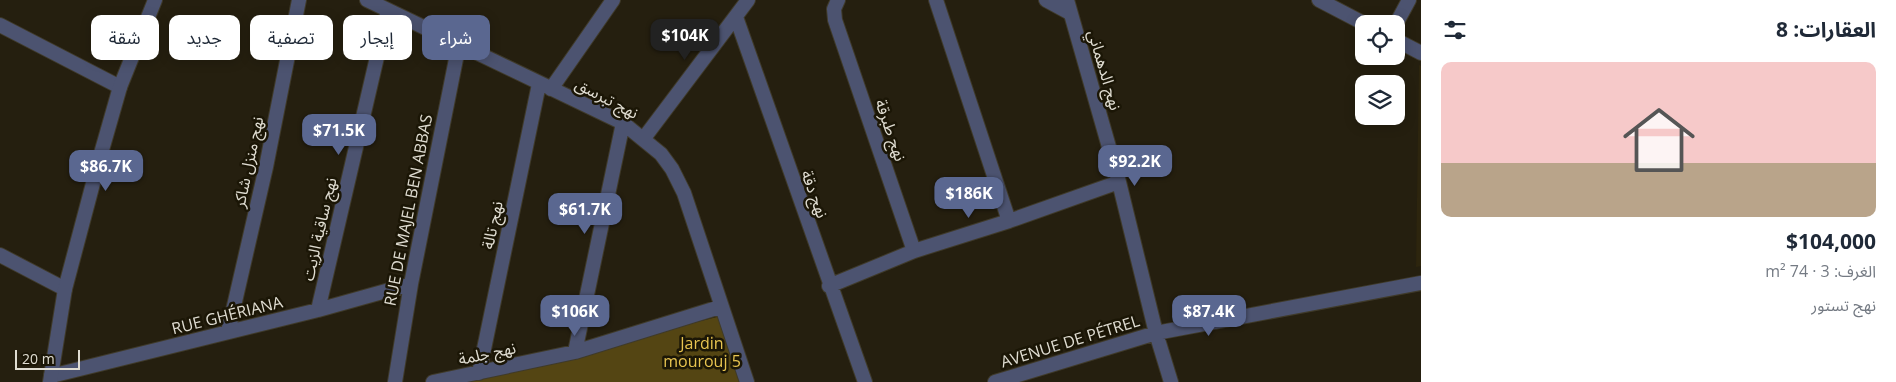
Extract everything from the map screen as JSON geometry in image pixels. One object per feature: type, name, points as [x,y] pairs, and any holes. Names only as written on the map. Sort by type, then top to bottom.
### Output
[{"type":"street","points":[[51,379],[65,289],[120,87],[155,0]]},
{"type":"street","name":"نهج منزل شاكر","points":[[228,332],[266,167],[299,0]]},
{"type":"street","name":"نهج تبرسق","points":[[367,0],[422,26]]},
{"type":"street","points":[[545,87],[612,0]]},
{"type":"street","points":[[644,138],[748,0]]},
{"type":"street","name":"نهج طبرقة","points":[[838,0],[834,8],[835,20],[914,252]]},
{"type":"street","points":[[936,0],[1009,221]]},
{"type":"street","points":[[1046,0],[1069,7]]},
{"type":"street","points":[[1319,0],[1355,19]]},
{"type":"street","points":[[1401,15],[1409,0]]},
{"type":"street","name":"نهج الدهماني","points":[[1069,7],[1119,182],[1156,333],[1171,382]]},
{"type":"street","name":"نهج ساقية الزيت","points":[[318,310],[388,10]]},
{"type":"street","name":"نهج دقة","points":[[736,17],[829,286],[865,382]]},
{"type":"street","points":[[0,26],[120,87]]},
{"type":"street","points":[[1405,45],[1421,53]]},
{"type":"street","name":"RUE DE MAJEL BEN ABBAS","points":[[395,382],[410,284],[456,60]]},
{"type":"street","name":"نهج تبرسق","points":[[490,60],[623,123],[644,138],[661,154],[672,169],[684,193],[720,307],[747,382]]},
{"type":"street","name":"نهج تالة","points":[[479,373],[545,87]]},
{"type":"street","points":[[575,352],[623,123]]},
{"type":"street","points":[[829,286],[914,252],[1119,182]]},
{"type":"street","points":[[0,255],[65,289]]},
{"type":"street","name":"AVENUE DE PÉTREL","points":[[995,382],[1156,333],[1421,283]]},
{"type":"street","name":"RUE GHÉRIANA","points":[[51,379],[318,310],[410,284]]},
{"type":"street","name":"نهج جلمة","points":[[433,382],[575,352],[720,307]]},
{"type":"shaded area","points":[[1419,65],[1421,66],[1421,266],[1416,267]]},
{"type":"green space","name":"Jardin mourouj 5","points":[[721,316],[745,382],[454,382]]}]
